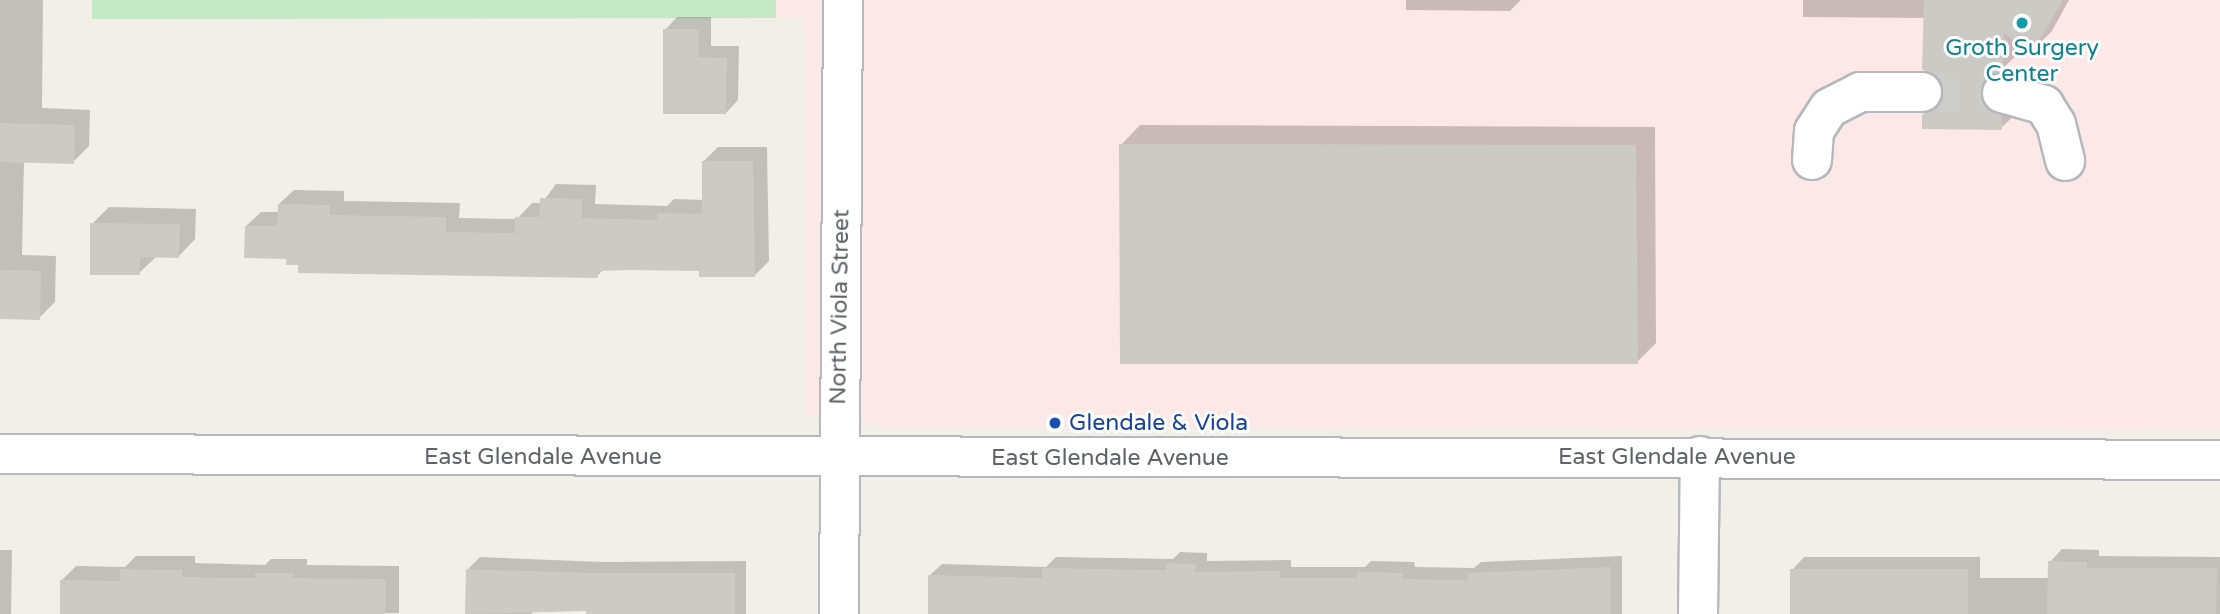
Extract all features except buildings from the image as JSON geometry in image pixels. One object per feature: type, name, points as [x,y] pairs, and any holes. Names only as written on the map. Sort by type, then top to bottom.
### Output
[{"type":"street","name":"North Viola Street","points":[[839,614],[838,458],[844,0]]},
{"type":"street","points":[[1812,160],[1814,131],[1829,108],[1860,92],[1922,92]]},
{"type":"street","points":[[2002,93],[2044,105],[2056,124],[2064,161]]},
{"type":"street","name":"East Glendale Avenue","points":[[0,454],[838,458],[1700,456],[2220,460]]},
{"type":"street","points":[[1698,614],[1700,456]]},
{"type":"shaded area","points":[[776,0],[2220,0],[2220,429],[903,428],[806,414],[805,18],[776,18]]},
{"type":"green space","points":[[92,0],[776,0],[776,18],[92,19]]},
{"type":"tunnel","points":[[1922,92],[2002,93]]},
{"type":"place","name":"Groth Surgery Center","points":[[2022,23]]},
{"type":"place","name":"Glendale & Viola","points":[[1055,423]]}]
